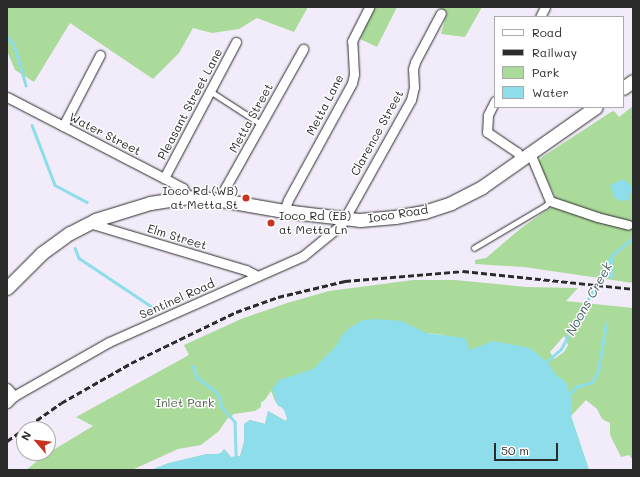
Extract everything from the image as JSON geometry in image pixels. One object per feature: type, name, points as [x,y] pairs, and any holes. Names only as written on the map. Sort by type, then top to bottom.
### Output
[{"type":"main road","points":[[624,87],[633,81]]},
{"type":"main road","name":"Ioco Road","points":[[7,288],[42,254],[70,233],[89,223],[122,210],[150,203],[187,197],[221,200],[284,211],[360,220],[395,217],[424,212],[451,203],[482,187],[595,108]]},
{"type":"street","name":"Metta Lane","points":[[284,211],[288,200],[352,83],[354,74],[352,41],[369,7]]},
{"type":"street","points":[[540,16],[545,7]]},
{"type":"street","name":"Clarence Street","points":[[344,219],[411,100],[413,94],[413,69],[415,62],[441,13]]},
{"type":"street","name":"Pleasant Street Lane","points":[[164,178],[236,42]]},
{"type":"street","name":"Metta Street","points":[[221,200],[224,190],[303,49]]},
{"type":"street","points":[[63,126],[100,55]]},
{"type":"street","name":"Water Street","points":[[7,97],[183,188],[187,197]]},
{"type":"street","points":[[494,103],[488,115],[487,132],[517,152],[526,156],[550,201],[597,217],[628,225]]},
{"type":"street","name":"Sentinel Road","points":[[7,404],[14,396],[109,342],[303,256],[341,225],[344,219]]},
{"type":"street","name":"Elm Street","points":[[89,223],[246,270],[258,276]]},
{"type":"street","points":[[7,388],[14,396]]},
{"type":"lane","points":[[210,91],[261,124]]},
{"type":"lane","points":[[474,248],[545,206],[550,201]]},
{"type":"green space","points":[[7,7],[308,7],[294,32],[257,18],[239,29],[212,33],[193,28],[179,53],[153,79],[70,23],[34,82],[15,70],[7,51]]},
{"type":"green space","points":[[375,7],[397,7],[377,47],[360,39]]},
{"type":"green space","points":[[438,7],[482,7],[465,37],[441,34],[447,12]]},
{"type":"green space","points":[[633,106],[633,283],[524,267],[475,264],[475,260],[486,258],[520,229],[555,204],[555,196],[540,165],[539,161],[542,157],[611,112],[614,111],[619,117]]},
{"type":"green space","name":"Inlet Park","points":[[413,280],[455,280],[527,287],[578,288],[566,301],[633,308],[633,460],[629,455],[621,457],[610,435],[610,423],[602,419],[597,409],[586,400],[571,416],[589,470],[151,470],[169,463],[207,454],[221,453],[224,449],[231,457],[240,456],[244,442],[244,424],[250,420],[265,424],[268,411],[286,421],[288,419],[284,410],[280,406],[379,334],[277,403],[271,391],[264,401],[261,402],[261,407],[255,411],[234,414],[227,419],[219,431],[201,445],[178,449],[132,470],[26,470],[37,461],[56,461],[56,448],[93,426],[76,417],[189,355],[184,345],[241,319],[287,303],[329,291]],"holes":[[[428,333],[443,335],[470,351],[571,401],[571,409]],[[564,336],[568,345],[564,352],[554,359],[550,352]]]},
{"type":"water","points":[[621,180],[625,180],[633,188],[632,193],[629,194],[629,200],[620,201],[614,197],[610,185]]},
{"type":"water","points":[[377,319],[402,321],[426,333],[465,338],[470,350],[493,341],[530,348],[547,362],[557,376],[566,382],[571,398],[571,416],[589,470],[151,470],[169,463],[207,454],[221,453],[224,449],[231,457],[240,456],[244,442],[244,424],[250,420],[265,424],[268,411],[285,421],[287,419],[282,407],[278,406],[272,389],[279,380],[313,369],[336,346],[342,335],[349,328],[363,320]]},
{"type":"waterway","points":[[7,37],[14,44],[26,85]]},
{"type":"waterway","points":[[32,125],[55,185],[87,202]]},
{"type":"waterway","name":"Noons Creek","points":[[545,363],[561,349],[612,255],[633,238]]},
{"type":"waterway","points":[[75,248],[79,258],[154,308]]},
{"type":"waterway","points":[[611,277],[612,258]]},
{"type":"waterway","points":[[569,395],[576,387],[592,382],[598,371],[606,324]]},
{"type":"waterway","points":[[193,366],[197,377],[216,392],[219,396],[222,407],[235,422],[236,459]]},
{"type":"railway","points":[[7,441],[61,403],[131,363],[236,312],[278,297],[345,281],[463,271],[633,289]]},
{"type":"place","name":"Ioco Rd (WB) at Metta St","points":[[246,198]]},
{"type":"place","name":"Ioco Rd (EB) at Metta Ln","points":[[271,223]]}]
